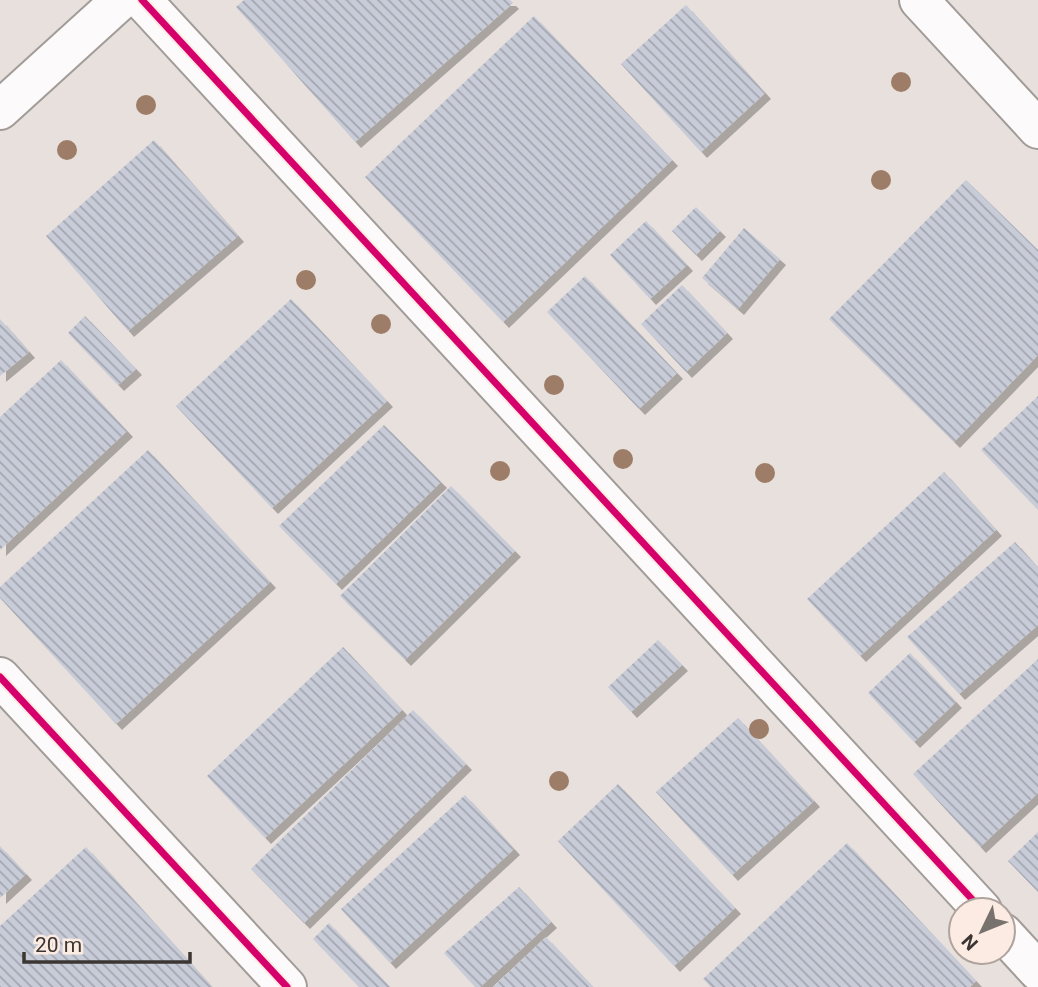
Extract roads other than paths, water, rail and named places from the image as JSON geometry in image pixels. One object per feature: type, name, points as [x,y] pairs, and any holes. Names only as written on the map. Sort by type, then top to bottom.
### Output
[{"type":"street","points":[[0,110],[121,0]]},
{"type":"street","points":[[142,0],[969,896]]},
{"type":"street","points":[[919,0],[1038,129]]},
{"type":"street","points":[[0,677],[287,987]]},
{"type":"street","points":[[1017,948],[1038,971]]}]
